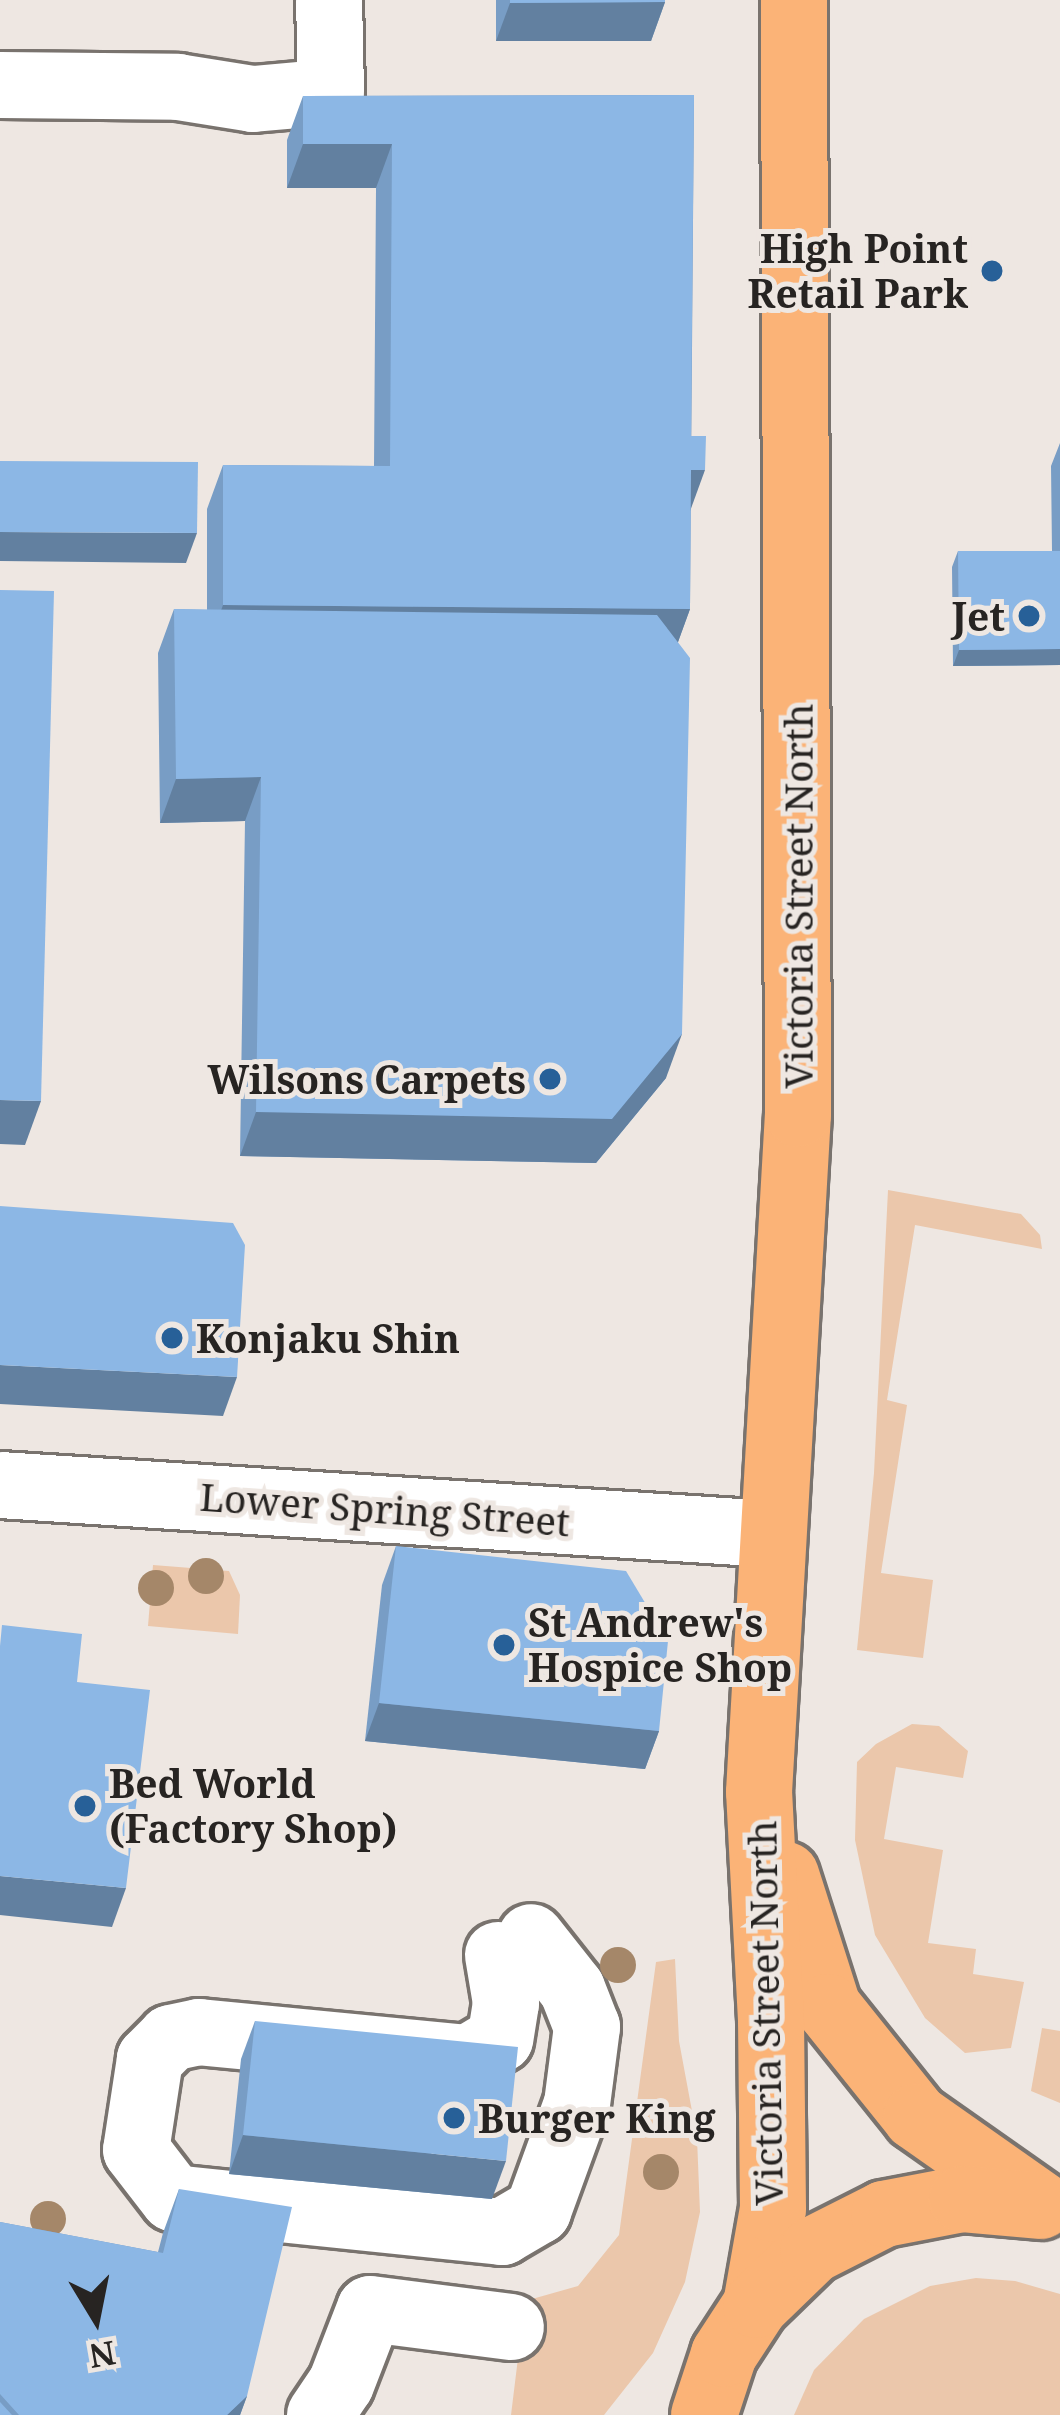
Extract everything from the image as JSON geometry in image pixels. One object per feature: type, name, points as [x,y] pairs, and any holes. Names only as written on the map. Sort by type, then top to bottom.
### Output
[{"type":"highway","name":"Victoria Street North","points":[[756,2305],[773,2209],[771,2020],[759,1792],[770,1534],[798,1114],[794,0]]},
{"type":"highway","name":"Victoria Street North","points":[[759,1792],[828,2007],[916,2117],[1050,2209]]},
{"type":"highway","points":[[704,2415],[724,2354],[756,2305],[814,2250],[884,2213],[962,2199],[1050,2209]]},
{"type":"street","points":[[0,85],[178,87],[253,99],[331,92],[329,0]]},
{"type":"street","name":"Lower Spring Street","points":[[0,1486],[770,1534]]},
{"type":"street","points":[[514,1946],[572,1989],[587,2027],[577,2104],[538,2211],[502,2232],[173,2198],[136,2150],[150,2060],[171,2038],[200,2032],[468,2058],[500,2039],[514,1946]]},
{"type":"street","points":[[320,2415],[341,2384],[370,2309],[511,2327]]},
{"type":"shaded area","points":[[888,1190],[1021,1214],[1040,1235],[1042,1249],[915,1225],[887,1400],[907,1405],[881,1573],[933,1580],[923,1658],[857,1650],[874,1473]]},
{"type":"shaded area","points":[[153,1565],[229,1571],[240,1595],[238,1634],[148,1626]]},
{"type":"shaded area","points":[[912,1724],[939,1726],[968,1751],[963,1778],[896,1767],[884,1839],[943,1850],[928,1943],[976,1949],[973,1974],[1024,1982],[1011,2048],[965,2053],[925,2018],[875,1935],[855,1840],[857,1762],[876,1744]]},
{"type":"shaded area","points":[[675,1959],[679,2041],[697,2138],[700,2212],[685,2282],[653,2353],[604,2415],[511,2415],[525,2301],[578,2286],[619,2235],[656,1962]]},
{"type":"shaded area","points":[[1042,2028],[1060,2031],[1060,2103],[1031,2091]]},
{"type":"shaded area","points":[[976,2278],[1015,2281],[1060,2294],[1060,2415],[794,2415],[814,2370],[864,2319],[930,2286]]},
{"type":"building","points":[[665,0],[665,2],[510,3]]},
{"type":"building","points":[[694,95],[691,436],[706,436],[705,470],[691,470],[690,609],[223,605],[223,465],[390,466],[392,144],[303,144],[303,96]]},
{"type":"building","points":[[0,461],[198,462],[197,533],[0,532]]},
{"type":"building","points":[[958,551],[1060,551],[1060,649],[959,650]]},
{"type":"building","points":[[0,590],[54,591],[41,1101],[0,1100]]},
{"type":"building","points":[[174,609],[657,615],[690,658],[682,1034],[612,1119],[256,1112],[261,777],[176,779]]},
{"type":"building","points":[[0,1206],[233,1223],[245,1245],[237,1377],[0,1365]]},
{"type":"building","name":"St Andrew's Hospice Shop","points":[[396,1546],[626,1571],[668,1641],[659,1731],[379,1703]]},
{"type":"building","points":[[2,1625],[82,1634],[77,1682],[150,1690],[126,1888],[0,1876]]},
{"type":"building","points":[[255,2021],[518,2047],[506,2161],[243,2135]]},
{"type":"building","points":[[179,2189],[292,2207],[247,2396],[227,2415],[19,2415],[0,2394],[0,2222],[163,2253]]},
{"type":"place","name":"High Point Retail Park","points":[[992,271]]},
{"type":"place","name":"Jet","points":[[1029,616]]},
{"type":"place","name":"Wilsons Carpets","points":[[550,1079]]},
{"type":"place","name":"Konjaku Shin","points":[[172,1338]]},
{"type":"place","name":"St Andrew's Hospice Shop","points":[[504,1645]]},
{"type":"place","name":"Bed World (Factory Shop)","points":[[85,1806]]},
{"type":"place","name":"Burger King","points":[[454,2118]]}]
